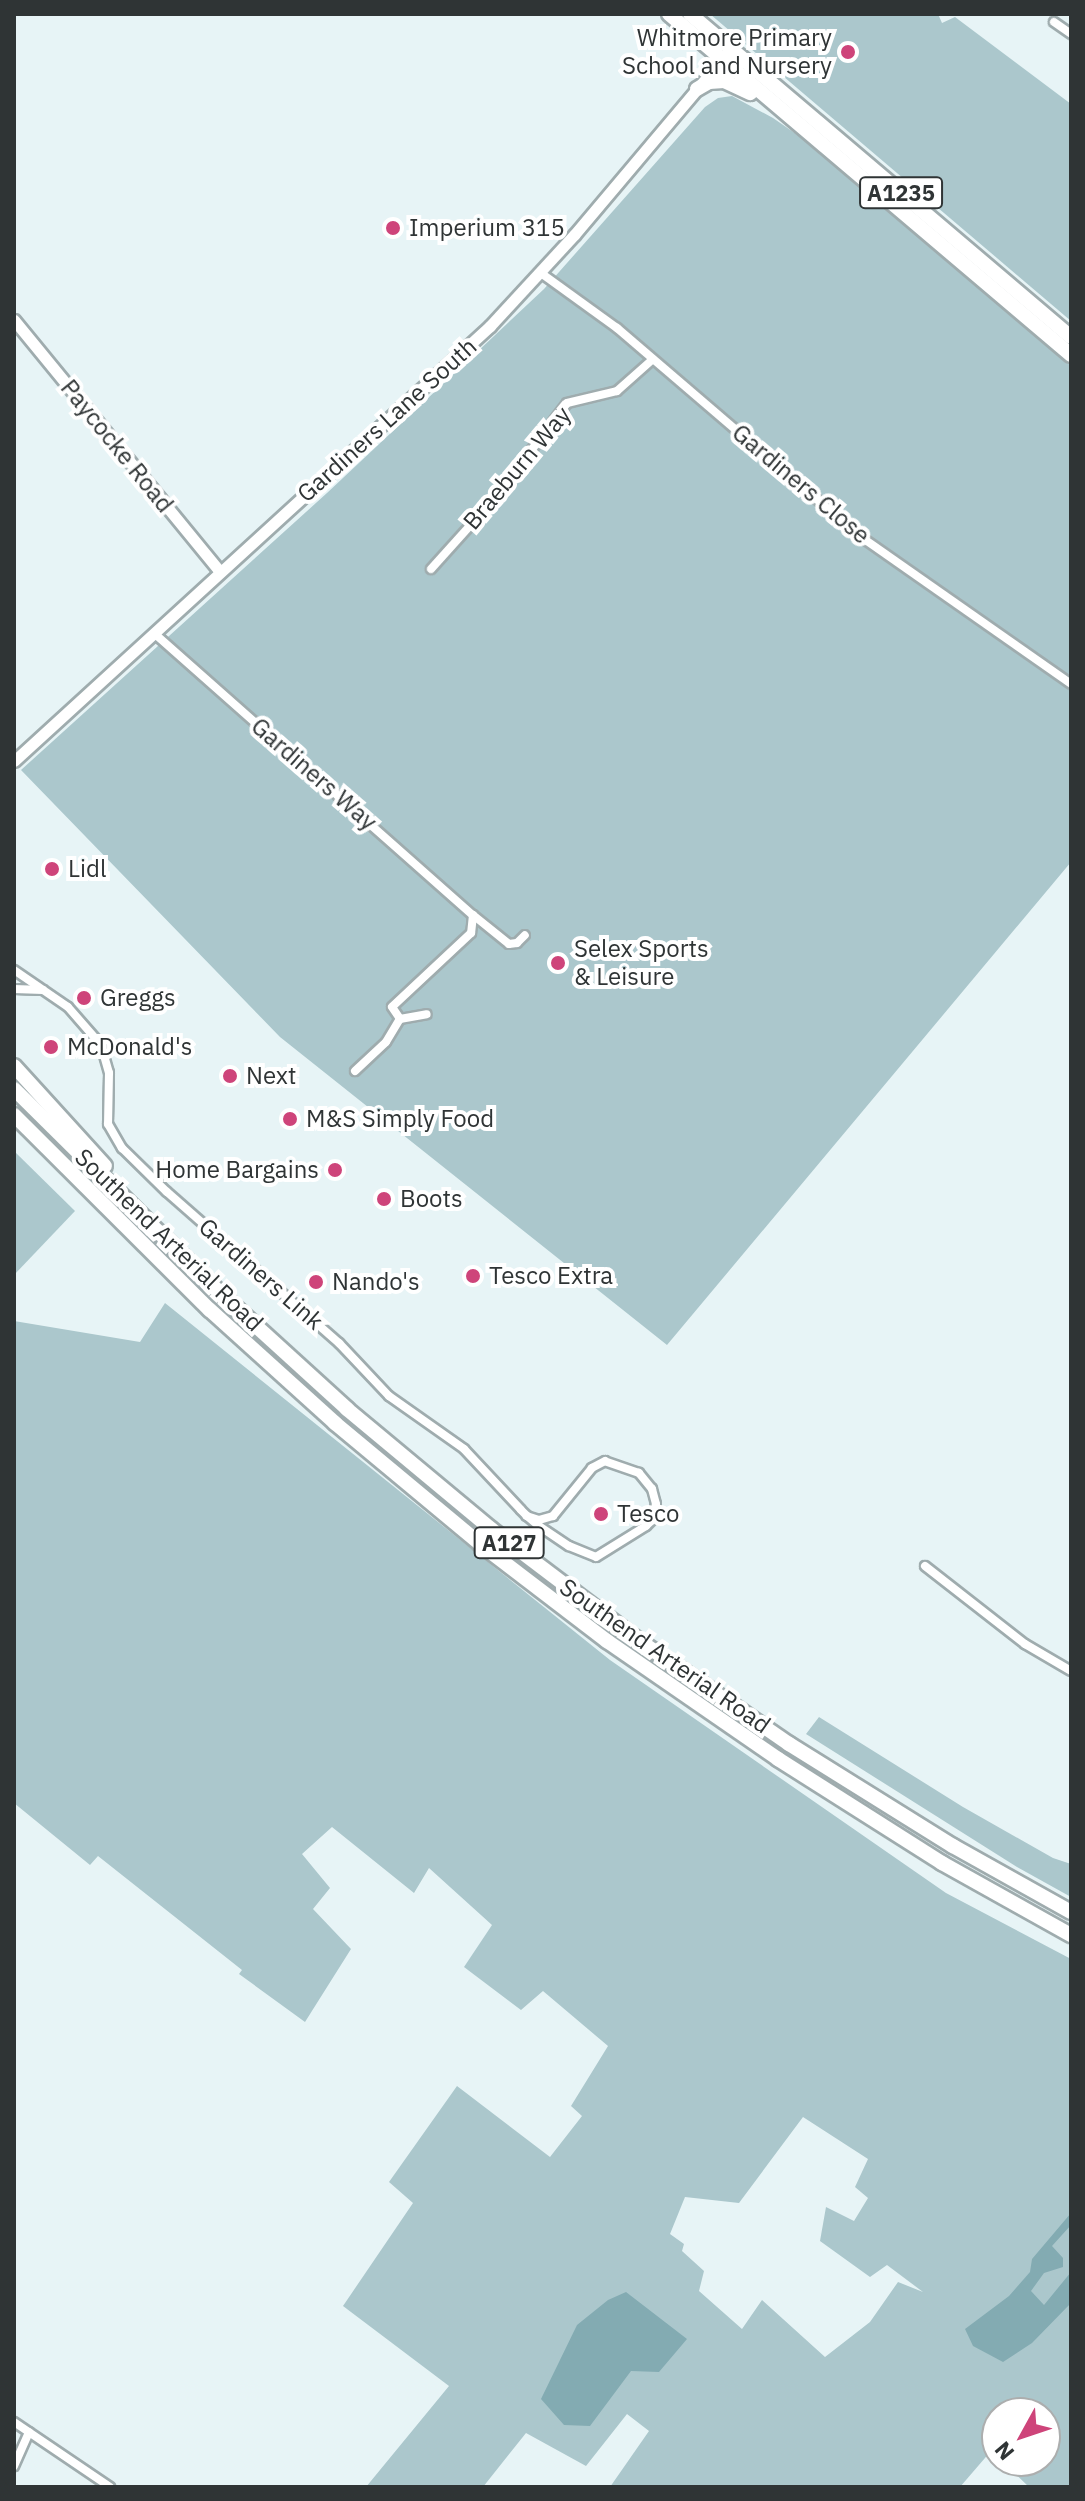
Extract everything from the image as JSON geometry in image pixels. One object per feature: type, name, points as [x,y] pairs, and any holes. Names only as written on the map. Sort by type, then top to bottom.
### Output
[{"type":"main road","name":"A1235","points":[[679,17],[1071,337]]},
{"type":"main road","name":"A1235","points":[[726,54],[808,130],[1071,355]]},
{"type":"main road","name":"A1235","points":[[697,89],[716,80],[734,83],[808,130]]},
{"type":"main road","name":"A127","points":[[14,1066],[223,1296]]},
{"type":"main road","name":"Southend Arterial Road","points":[[14,1089],[223,1296],[347,1409],[491,1529],[631,1635],[789,1744],[953,1846],[1071,1912]]},
{"type":"main road","name":"Southend Arterial Road","points":[[14,1115],[210,1310],[335,1423],[480,1544],[607,1641],[778,1759],[942,1863],[1071,1935]]},
{"type":"street","points":[[1054,22],[1071,34]]},
{"type":"street","name":"Gardiners Lane South","points":[[14,761],[490,326],[541,273],[726,54]]},
{"type":"street","name":"Gardiners Close","points":[[541,273],[653,359],[857,534],[1071,684]]},
{"type":"street","name":"Paycocke Road","points":[[14,320],[220,572]]},
{"type":"street","name":"Braeburn Way","points":[[431,569],[495,498],[567,403],[617,391],[653,359]]},
{"type":"street","name":"Gardiners Way","points":[[155,634],[473,915],[509,944],[517,943],[525,935]]},
{"type":"street","points":[[400,1019],[392,1007],[471,933],[473,915]]},
{"type":"street","name":"Gardiners Link","points":[[14,970],[58,998],[101,1045],[109,1073],[108,1124],[122,1148],[167,1192],[339,1343],[389,1396],[464,1449],[527,1516],[569,1546],[596,1557],[646,1526],[653,1519],[656,1504],[652,1489],[639,1473],[605,1461],[592,1468],[553,1516],[539,1520],[527,1516]]},
{"type":"street","points":[[14,989],[40,989],[58,998]]},
{"type":"street","points":[[355,1071],[386,1042],[400,1019],[427,1014]]},
{"type":"street","points":[[925,1566],[1025,1644],[1071,1671]]},
{"type":"street","points":[[14,2422],[110,2487]]},
{"type":"street","points":[[14,2466],[29,2432]]},
{"type":"shaded area","points":[[710,14],[938,14],[942,23],[955,17],[1071,104],[1071,321]]},
{"type":"shaded area","points":[[732,96],[773,118],[815,147],[1071,366],[1071,862],[667,1345],[280,1037],[21,770],[327,493],[544,289],[705,107],[718,98]]},
{"type":"shaded area","points":[[14,1151],[75,1211],[14,1275]]},
{"type":"shaded area","points":[[165,1303],[610,1660],[946,1893],[1071,1959],[1071,2487],[1029,2487],[1019,2477],[1061,2477],[1061,2397],[981,2397],[981,2463],[960,2487],[610,2487],[649,2431],[627,2414],[586,2466],[526,2433],[483,2487],[366,2487],[449,2386],[343,2306],[413,2203],[389,2182],[457,2086],[550,2157],[582,2116],[571,2106],[608,2046],[543,1991],[521,2010],[464,1967],[492,1925],[429,1868],[414,1893],[332,1827],[302,1854],[330,1888],[313,1909],[351,1949],[305,2022],[239,1974],[242,1970],[98,1856],[90,1865],[14,1803],[14,1321],[140,1342]],"holes":[[[803,2117],[868,2159],[855,2187],[868,2198],[854,2221],[826,2207],[820,2241],[870,2277],[887,2265],[923,2292],[898,2282],[870,2322],[825,2357],[762,2300],[742,2329],[699,2291],[704,2271],[682,2251],[684,2244],[670,2234],[685,2197],[739,2203]]]},
{"type":"shaded area","points":[[819,1717],[963,1807],[1053,1858],[1071,1864],[1071,1897],[1017,1867],[806,1734]]},
{"type":"shaded area","points":[[1071,2213],[1071,2225],[1052,2246],[1063,2258],[1063,2267],[1044,2273],[1031,2291],[1044,2305],[1071,2272],[1071,2303],[1032,2343],[1003,2362],[973,2346],[965,2329],[1009,2296],[1030,2272],[1032,2259]]},
{"type":"shaded area","points":[[626,2292],[687,2339],[659,2372],[631,2371],[590,2426],[564,2425],[541,2399],[577,2325],[608,2300]]},
{"type":"place","name":"Whitmore Primary School and Nursery","points":[[848,52]]},
{"type":"place","name":"Imperium 315","points":[[393,228]]},
{"type":"place","name":"Lidl","points":[[52,869]]},
{"type":"place","name":"Selex Sports & Leisure","points":[[558,963]]},
{"type":"place","name":"Greggs","points":[[84,998]]},
{"type":"place","name":"McDonald's","points":[[51,1047]]},
{"type":"place","name":"Next","points":[[230,1076]]},
{"type":"place","name":"M&S Simply Food","points":[[290,1119]]},
{"type":"place","name":"Home Bargains","points":[[335,1170]]},
{"type":"place","name":"Boots","points":[[384,1199]]},
{"type":"place","name":"Tesco Extra","points":[[473,1276]]},
{"type":"place","name":"Nando's","points":[[316,1282]]},
{"type":"place","name":"Tesco","points":[[601,1514]]}]
